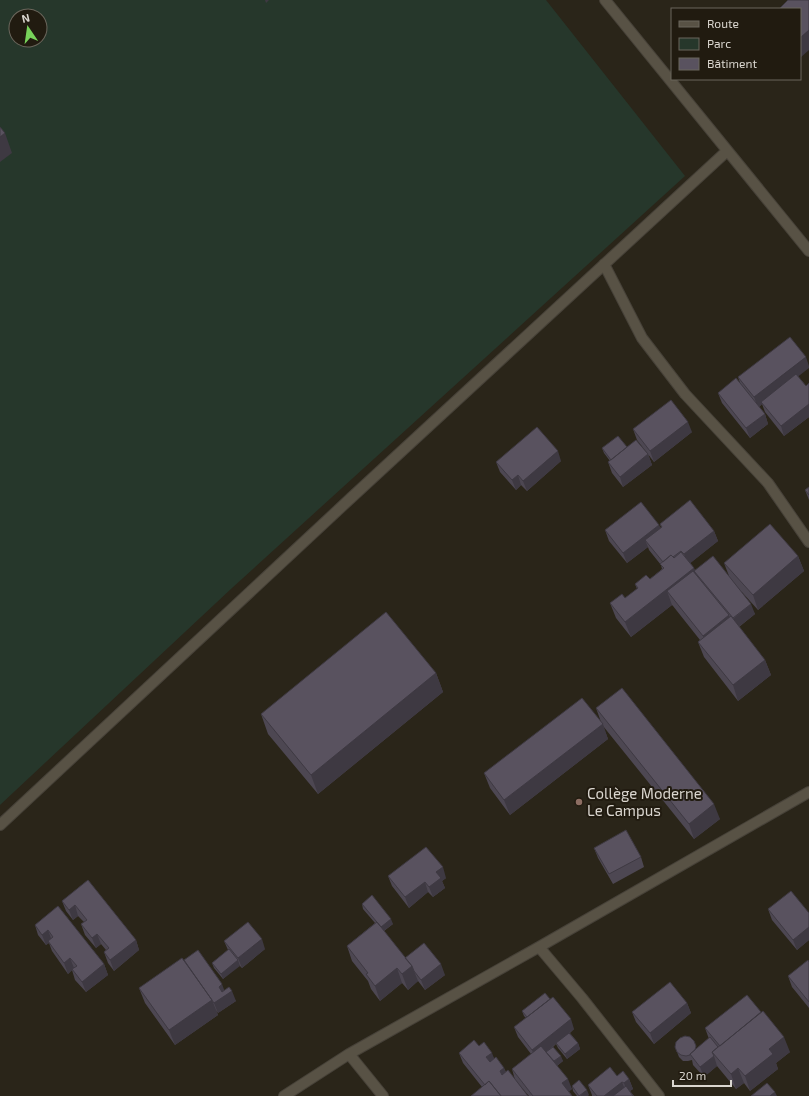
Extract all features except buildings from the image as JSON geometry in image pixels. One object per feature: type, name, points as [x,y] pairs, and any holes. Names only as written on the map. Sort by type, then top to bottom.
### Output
[{"type":"street","points":[[605,0],[809,251]]},
{"type":"street","points":[[0,825],[727,151]]},
{"type":"street","points":[[604,264],[642,338],[685,394],[768,483],[809,542]]},
{"type":"street","points":[[284,1096],[349,1054],[809,792]]},
{"type":"street","points":[[539,947],[582,998],[659,1096]]},
{"type":"street","points":[[349,1054],[383,1096]]},
{"type":"green space","points":[[0,0],[546,0],[685,176],[232,588],[0,805]]},
{"type":"place","name":"Collège Moderne Le Campus","points":[[579,802]]}]
